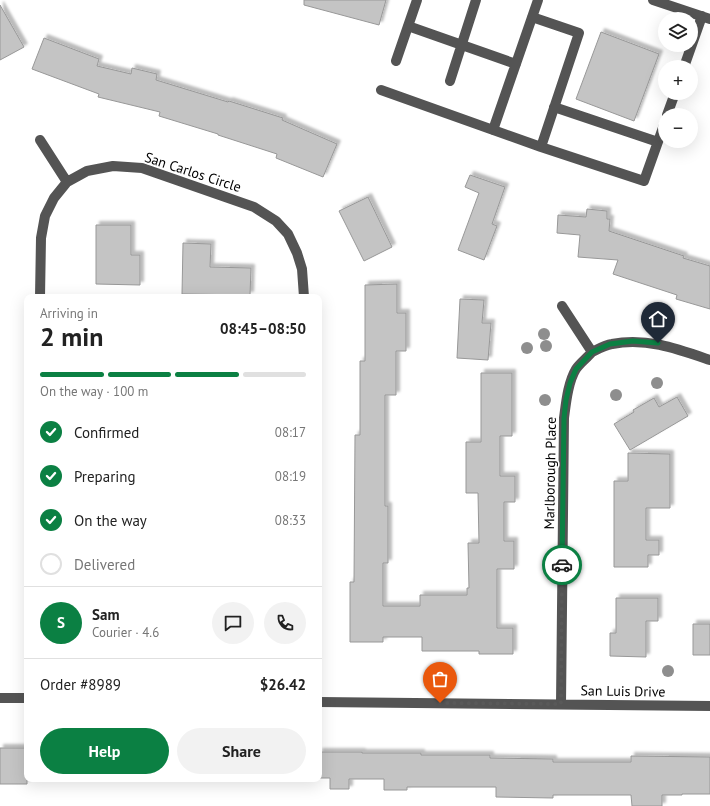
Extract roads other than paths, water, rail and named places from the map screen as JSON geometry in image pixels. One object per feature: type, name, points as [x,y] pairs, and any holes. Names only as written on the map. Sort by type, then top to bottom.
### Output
[{"type":"street","points":[[396,62],[417,0]]},
{"type":"street","points":[[450,81],[476,0]]},
{"type":"street","points":[[493,130],[538,0]]},
{"type":"street","points":[[653,0],[706,17],[687,60]]},
{"type":"street","points":[[532,17],[579,33],[541,147]]},
{"type":"street","points":[[408,26],[516,64]]},
{"type":"street","points":[[381,90],[541,147],[644,181],[658,142],[554,107]]},
{"type":"street","points":[[40,140],[67,182]]},
{"type":"street","name":"San Carlos Circle","points":[[40,294],[41,238],[45,216],[54,198],[67,182],[87,171],[113,166],[142,168],[254,207],[276,221],[288,234],[297,253],[302,269],[304,294]]},
{"type":"street","points":[[562,306],[592,352],[610,344],[633,341],[658,343],[710,360]]},
{"type":"street","name":"Marlborough Place","points":[[561,704],[564,418],[566,400],[576,369],[592,352]]},
{"type":"street","points":[[0,698],[24,698]]},
{"type":"street","name":"San Luis Drive","points":[[322,702],[710,706]]}]
